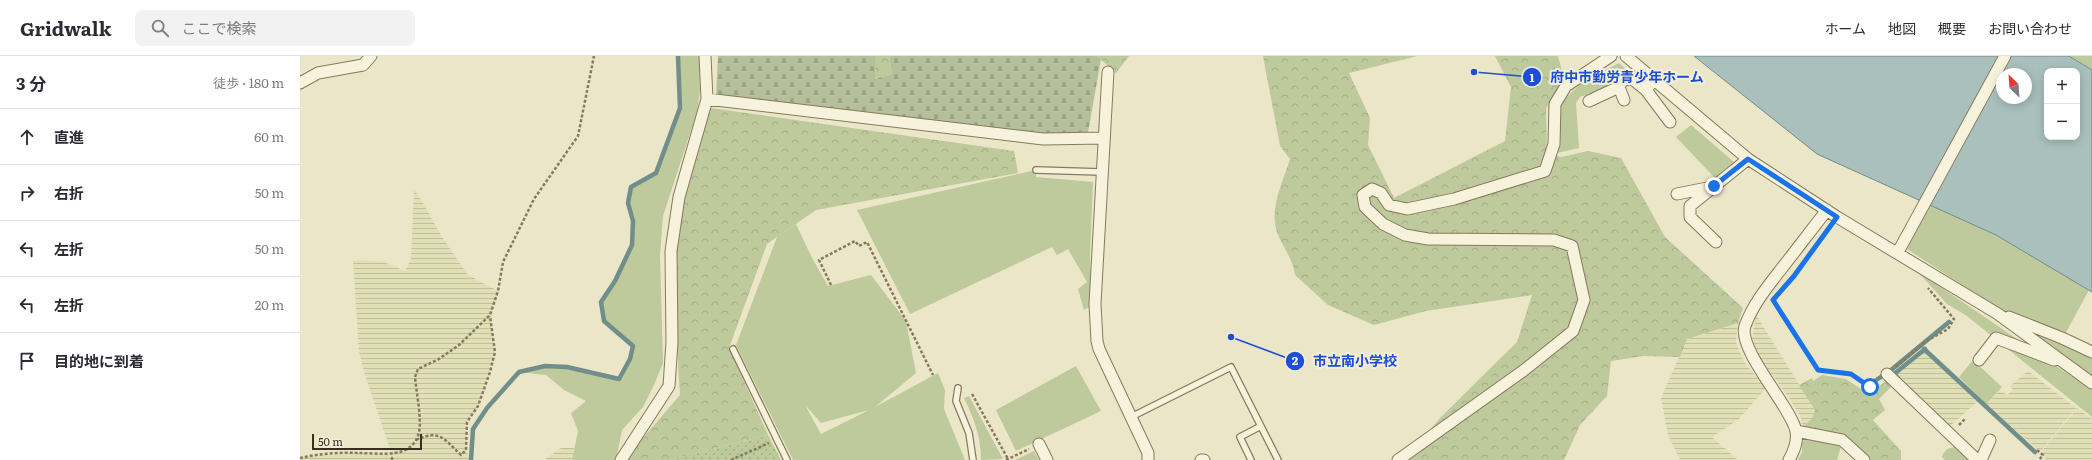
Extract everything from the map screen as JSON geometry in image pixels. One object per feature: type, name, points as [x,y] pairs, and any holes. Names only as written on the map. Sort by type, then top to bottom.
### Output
[{"type":"street","points":[[300,83],[318,73],[363,65],[371,56]]},
{"type":"street","points":[[621,460],[669,386],[672,342],[670,251],[679,197],[707,99],[705,56]]},
{"type":"street","points":[[1398,460],[1523,372],[1573,332],[1584,300],[1572,246],[1554,240],[1428,239],[1404,235],[1383,224],[1365,207],[1362,195],[1372,189],[1381,193],[1389,205],[1407,209],[1454,198],[1545,171],[1554,144],[1555,104],[1566,86],[1611,56]]},
{"type":"street","points":[[1626,56],[1748,159],[1827,210],[1901,247],[1998,314],[2092,383]]},
{"type":"street","points":[[1901,247],[2005,56]]},
{"type":"street","points":[[1108,72],[1095,304],[1097,341],[1148,453],[1148,460]]},
{"type":"street","points":[[1589,101],[1619,87],[1622,81],[1631,78],[1646,90],[1670,122]]},
{"type":"street","points":[[1646,90],[1654,79]]},
{"type":"street","points":[[1619,87],[1624,100]]},
{"type":"street","points":[[707,99],[1042,139],[1104,138]]},
{"type":"street","points":[[1716,242],[1690,217],[1690,206],[1748,159]]},
{"type":"street","points":[[1677,194],[1714,186]]},
{"type":"street","points":[[1789,460],[1795,449],[1796,431],[1760,370],[1747,344],[1745,326],[1751,312],[1764,291],[1827,210]]},
{"type":"street","points":[[1998,314],[2062,338],[2092,352]]},
{"type":"street","points":[[1979,360],[1996,338],[2065,364]]},
{"type":"street","points":[[1888,374],[1977,460]]},
{"type":"street","points":[[1796,431],[1842,440],[1864,460]]},
{"type":"street","points":[[1981,460],[1990,440]]},
{"type":"street","points":[[1036,445],[1047,460]]},
{"type":"lane","points":[[1036,170],[1102,172]]},
{"type":"lane","points":[[733,349],[787,460]]},
{"type":"lane","points":[[1131,417],[1231,367],[1278,460]]},
{"type":"lane","points":[[958,388],[956,401],[969,434],[973,460]]},
{"type":"lane","points":[[1251,460],[1240,437],[1261,426]]},
{"type":"path","points":[[416,440],[429,434],[440,436],[461,454],[466,450],[466,422],[478,406],[490,372],[495,352],[490,315],[498,291],[502,262],[534,199],[578,136],[594,56]]},
{"type":"path","points":[[831,285],[819,260],[855,241],[859,246],[868,242],[933,375]]},
{"type":"path","points":[[1778,295],[1773,300],[1818,370],[1851,374],[1870,387],[1888,374],[1928,340],[1948,329],[1954,320],[1924,283]]},
{"type":"path","points":[[300,458],[357,453],[392,456],[407,451],[416,440],[420,431],[415,377],[418,369],[439,359],[459,345],[490,315]]},
{"type":"path","points":[[972,394],[1007,460],[1036,445]]},
{"type":"path","points":[[731,460],[776,440]]},
{"type":"path","points":[[2037,450],[2043,456],[2039,460]]},
{"type":"green space","points":[[678,56],[699,56],[700,90],[697,112],[663,216],[660,255],[663,363],[643,407],[622,430],[616,460],[572,460],[578,431],[571,413],[586,401],[564,390],[546,375],[519,372],[545,366],[567,367],[619,379],[630,359],[633,346],[604,321],[601,302],[615,281],[632,245],[633,221],[628,203],[631,187],[656,173],[680,108]]},
{"type":"green space","points":[[718,56],[875,56],[875,79],[892,74],[889,56],[1097,56],[1101,59],[1087,138],[716,96]]},
{"type":"green space","points":[[875,56],[889,56],[892,74],[875,79]]},
{"type":"green space","points":[[1097,56],[1129,56],[1116,73]]},
{"type":"green space","points":[[1263,56],[1417,56],[1349,73],[1370,118],[1368,145],[1394,198],[1505,141],[1511,87],[1495,56],[1558,56],[1566,86],[1546,108],[1547,153],[1561,157],[1588,151],[1621,158],[1665,237],[1743,308],[1738,323],[1687,339],[1680,357],[1643,356],[1611,361],[1607,396],[1580,425],[1564,460],[1404,460],[1441,417],[1517,342],[1532,295],[1426,311],[1374,325],[1328,305],[1295,275],[1290,258],[1277,232],[1275,223],[1276,204],[1290,159],[1280,146]]},
{"type":"green space","points":[[2069,56],[2092,56],[2092,70]]},
{"type":"green space","points":[[1619,63],[1629,72],[1618,78],[1609,86],[1580,97],[1576,103],[1579,148],[1557,153],[1561,103],[1582,82]]},
{"type":"green space","points":[[704,107],[1014,151],[1018,173],[816,210],[767,244],[729,348],[768,435],[669,460],[624,460],[680,395],[671,248]]},
{"type":"green space","points":[[1691,125],[1734,162],[1715,178],[1676,137]]},
{"type":"green space","points":[[1036,170],[1036,177],[1093,182],[1090,253],[1091,306],[1084,310],[1078,289],[1087,282],[1068,249],[1057,255],[1052,247],[910,314],[857,210]]},
{"type":"green space","points":[[414,189],[442,237],[468,275],[498,291],[490,315],[495,352],[490,372],[478,406],[467,422],[466,450],[472,460],[300,460],[300,458],[310,456],[357,453],[392,455],[365,375],[359,352],[353,260],[382,261],[405,271],[411,259]]},
{"type":"green space","points":[[1926,203],[1996,235],[2089,290],[2063,338],[2092,352],[2092,383],[2002,311],[1907,249]]},
{"type":"green space","points":[[796,224],[812,258],[828,286],[871,275],[906,321],[916,373],[875,407],[938,373],[945,390],[944,409],[965,460],[793,460],[736,345],[777,237]],"holes":[[[805,405],[821,423],[869,410],[821,434]]]},
{"type":"green space","points":[[1917,271],[2092,390],[2092,417],[1967,316],[1947,304]]},
{"type":"green space","points":[[1756,315],[1815,410],[1812,419],[1802,427],[1801,418],[1788,396],[1758,356],[1752,340]]},
{"type":"green space","points":[[1738,323],[1736,342],[1744,362],[1766,388],[1739,419],[1712,437],[1738,460],[1680,460],[1668,435],[1661,398],[1687,339]]},
{"type":"green space","points":[[1925,351],[1979,400],[1948,428],[1896,374]]},
{"type":"green space","points":[[1973,360],[2002,387],[1986,404],[1959,377]]},
{"type":"green space","points":[[1076,366],[1101,411],[1016,451],[996,410]]},
{"type":"green space","points":[[2028,371],[2076,408],[2041,451],[1986,404],[2000,390],[2007,395],[2013,390],[2010,386]]},
{"type":"green space","points":[[1822,375],[1846,379],[1867,393],[1889,380],[1893,385],[1879,399],[1885,410],[1873,420],[1901,451],[1901,460],[1870,460],[1845,437],[1802,427],[1812,419],[1815,410],[1799,385],[1812,378],[1813,381]]},
{"type":"green space","points":[[969,396],[1003,459],[981,460],[980,443],[976,428],[964,398]]},
{"type":"green space","points":[[2077,408],[2092,419],[2092,460],[2046,460],[2042,451]]},
{"type":"green space","points":[[768,435],[781,460],[669,460]]},
{"type":"green space","points":[[1808,436],[1841,446],[1837,460],[1798,460],[1802,452],[1802,442]]},
{"type":"green space","points":[[1955,447],[1970,460],[1945,460],[1942,457],[1947,450]]},
{"type":"green space","points":[[561,448],[574,448],[572,460],[544,460]]},
{"type":"green space","points":[[1034,451],[1039,460],[1015,460]]},
{"type":"water","points":[[1694,56],[2069,56],[2092,70],[2092,292],[1996,235],[1817,154]]},
{"type":"waterway","points":[[471,460],[473,429],[487,408],[519,372],[545,366],[567,367],[619,379],[630,359],[633,346],[604,321],[601,302],[615,281],[632,245],[633,221],[628,203],[631,187],[656,173],[680,108],[678,56]]},
{"type":"waterway","points":[[1869,385],[1891,370],[1949,322]]},
{"type":"waterway","points":[[1924,349],[2035,452]]},
{"type":"waterway","points":[[1898,378],[1894,374],[1925,349]]},
{"type":"place","name":"府中市勤労青少年ホーム","points":[[1474,72]]},
{"type":"place","name":"市立南小学校","points":[[1231,337]]},
{"type":"route","points":[[1714,186],[1748,159],[1837,217],[1794,276],[1773,300],[1818,370],[1851,374],[1870,387]]}]
